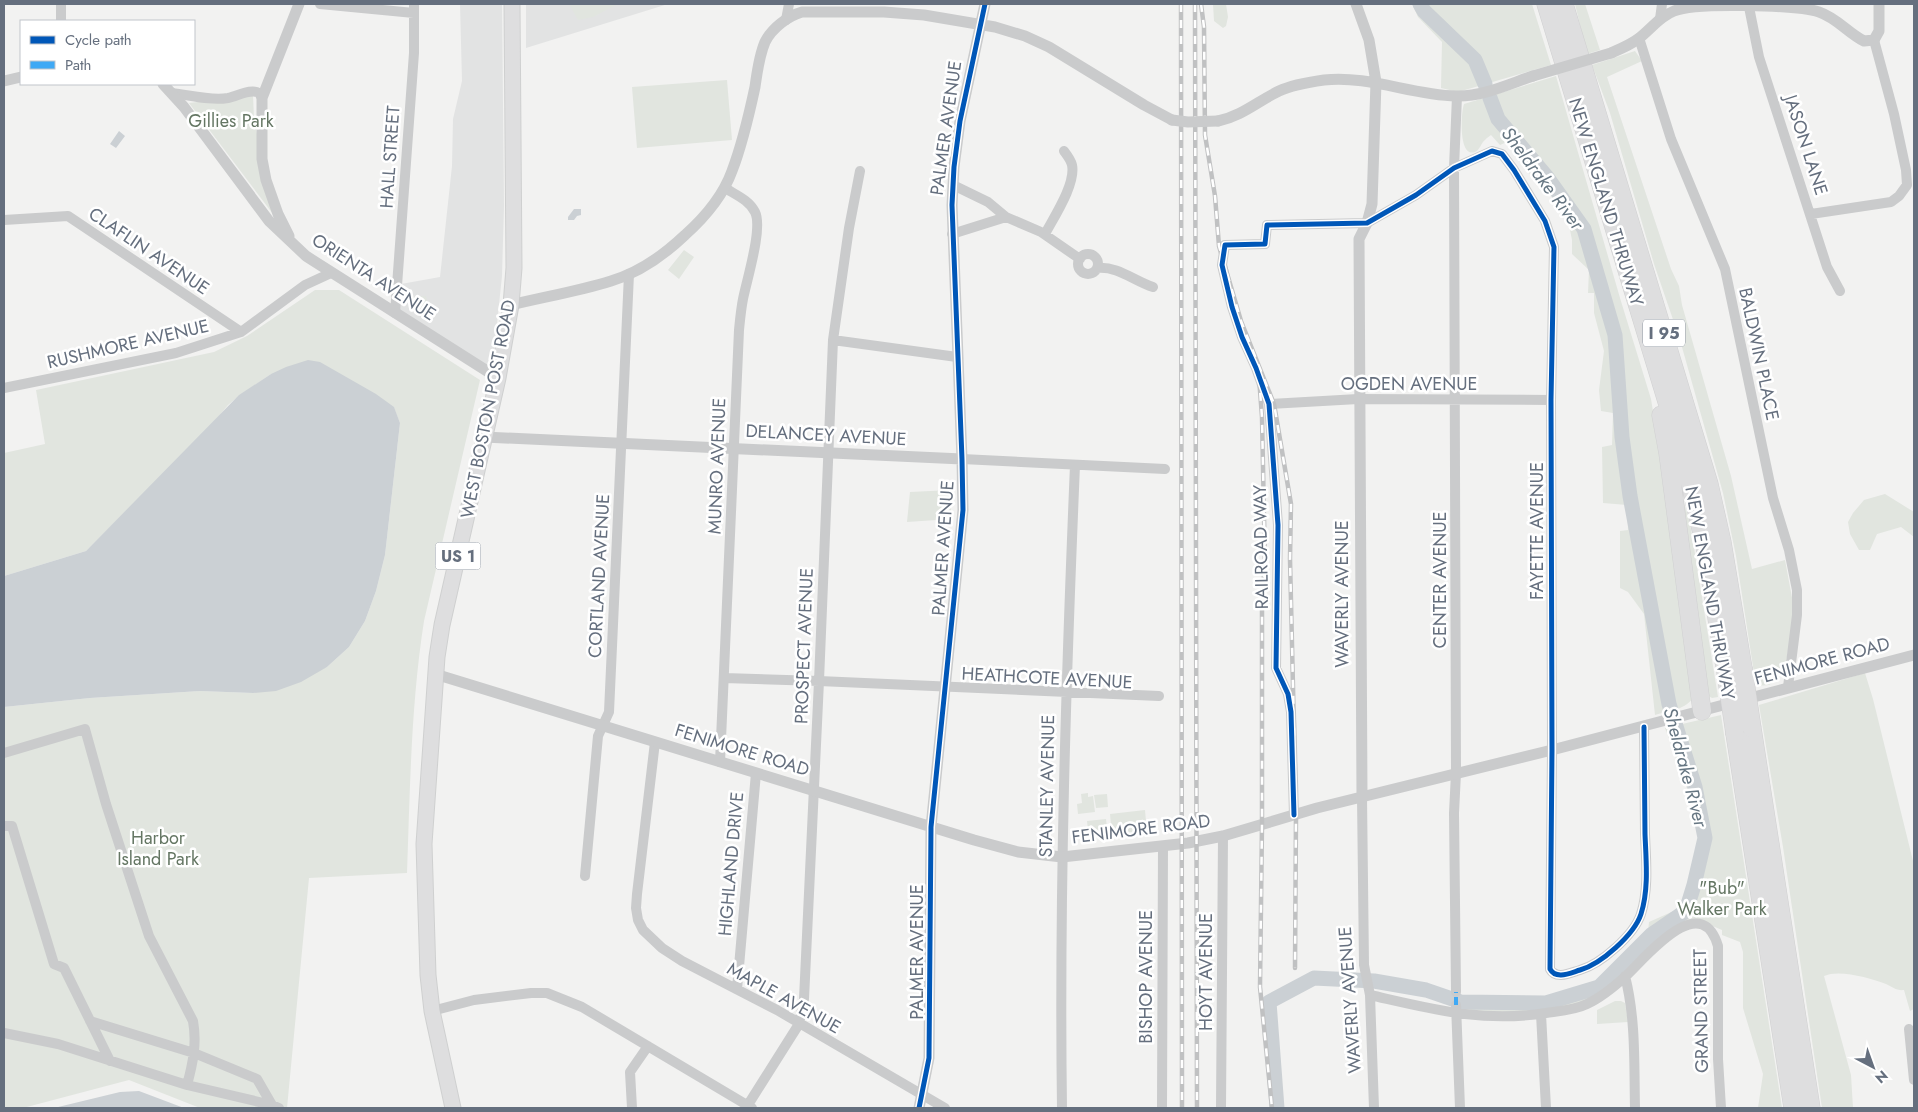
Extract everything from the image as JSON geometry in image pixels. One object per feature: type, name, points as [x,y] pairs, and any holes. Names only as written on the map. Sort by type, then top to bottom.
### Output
[{"type":"highway","name":"NEW ENGLAND THRUWAY","points":[[1546,4],[1674,426],[1694,498],[1710,575],[1734,670],[1752,728],[1811,1108]]},
{"type":"highway","name":"NEW ENGLAND THRUWAY","points":[[1564,4],[1705,470],[1722,542],[1734,670],[1735,734],[1793,1108]]},
{"type":"highway","points":[[1634,295],[1645,356],[1664,431],[1702,711]]},
{"type":"main road","name":"WEST BOSTON POST ROAD","points":[[454,1108],[432,1011],[428,974],[424,844],[436,674],[442,625],[498,378],[511,305],[514,268],[512,4]]},
{"type":"street","points":[[60,4],[62,20]]},
{"type":"street","points":[[293,244],[278,214],[266,180],[262,159],[262,98],[300,4]]},
{"type":"street","points":[[320,4],[414,8]]},
{"type":"street","points":[[786,20],[789,4]]},
{"type":"street","name":"PALMER AVENUE","points":[[919,1108],[930,1058],[930,827],[961,540],[962,459],[952,234],[953,185],[960,121],[985,4]]},
{"type":"street","name":"WAVERLY AVENUE","points":[[1356,4],[1369,40],[1376,82],[1372,204],[1367,223],[1359,239],[1358,400],[1362,922],[1364,974],[1369,991],[1374,1108]]},
{"type":"street","points":[[1660,19],[1662,4]]},
{"type":"street","points":[[1812,214],[1890,202],[1899,196],[1907,185],[1906,170],[1894,114],[1874,40],[1879,31],[1879,4]]},
{"type":"street","points":[[511,305],[612,281],[629,274],[664,252],[701,219],[725,188],[738,154],[764,44],[770,35],[786,20],[794,14],[802,12],[885,8],[981,24],[1025,36],[1049,47],[1172,120],[1188,122],[1218,120],[1238,115],[1271,96],[1291,88],[1324,80],[1376,82],[1433,94],[1457,96],[1483,92],[1611,53],[1639,38],[1660,19],[1676,10],[1696,6],[1787,7],[1819,12],[1833,18],[1864,41],[1874,40]]},
{"type":"street","name":"JASON LANE","points":[[1749,7],[1759,57],[1812,214],[1827,267],[1840,292]]},
{"type":"street","name":"HALL STREET","points":[[395,313],[414,53],[414,8]]},
{"type":"street","name":"BALDWIN PLACE","points":[[1639,38],[1671,139],[1725,269],[1773,498],[1789,550],[1797,590],[1797,615],[1788,687]]},
{"type":"street","points":[[4,81],[20,77]]},
{"type":"street","name":"ORIENTA AVENUE","points":[[164,85],[184,107],[269,221],[306,256],[498,378]]},
{"type":"street","points":[[172,93],[213,99],[227,98],[254,91],[259,93],[262,98]]},
{"type":"street","points":[[1454,168],[1457,96]]},
{"type":"street","points":[[1045,234],[1070,184],[1072,163],[1064,151]]},
{"type":"street","name":"FAYETTE AVENUE","points":[[1367,223],[1416,195],[1454,168],[1492,151],[1502,154],[1514,170],[1545,222],[1554,247],[1550,400],[1552,750],[1550,968],[1552,973],[1556,975],[1565,975],[1588,968],[1612,952],[1626,937],[1640,915],[1646,881],[1644,726]]},
{"type":"street","name":"CENTER AVENUE","points":[[1454,168],[1456,400],[1456,774],[1454,813],[1456,992]]},
{"type":"street","name":"PROSPECT AVENUE","points":[[749,1107],[799,1024],[802,1012],[805,986],[833,340],[849,228],[860,171]]},
{"type":"street","points":[[953,185],[988,202],[1006,217],[1045,234],[1080,259],[1079,268],[1084,273],[1092,273],[1097,268],[1105,267],[1120,271],[1153,287]]},
{"type":"street","name":"MUNRO AVENUE","points":[[720,762],[739,330],[758,222],[756,214],[747,202],[725,188]]},
{"type":"street","name":"CLAFLIN AVENUE","points":[[4,220],[68,216],[241,332]]},
{"type":"street","points":[[952,234],[1006,217]]},
{"type":"street","name":"RAILROAD WAY","points":[[1294,815],[1288,694],[1276,668],[1278,525],[1269,404],[1242,337],[1222,265],[1225,245],[1265,244],[1267,225],[1367,223]]},
{"type":"street","name":"RUSHMORE AVENUE","points":[[4,388],[176,353],[241,332],[305,285],[331,273]]},
{"type":"street","name":"CORTLAND AVENUE","points":[[585,876],[598,736],[609,712],[629,274]]},
{"type":"street","points":[[833,340],[957,358]]},
{"type":"street","name":"OGDEN AVENUE","points":[[1269,404],[1358,400],[1550,400]]},
{"type":"street","name":"DELANCEY AVENUE","points":[[484,437],[1165,469]]},
{"type":"street","name":"STANLEY AVENUE","points":[[1062,1108],[1062,857],[1065,692],[1075,465]]},
{"type":"street","name":"FENIMORE ROAD","points":[[436,674],[930,827],[1018,852],[1062,857],[1163,846],[1223,836],[1362,797],[1552,750],[1914,655]]},
{"type":"street","name":"HEATHCOTE AVENUE","points":[[724,678],[1159,696]]},
{"type":"street","points":[[4,753],[85,729],[106,804],[149,936],[193,1020],[196,1035],[187,1085]]},
{"type":"street","name":"MAPLE AVENUE","points":[[655,742],[636,908],[638,920],[643,930],[662,948],[682,961],[737,989],[945,1108]]},
{"type":"street","name":"HIGHLAND DRIVE","points":[[737,989],[756,773]]},
{"type":"street","points":[[4,826],[12,826],[15,832],[19,853],[54,964],[64,968],[110,1061]]},
{"type":"street","name":"HOYT AVENUE","points":[[1221,1108],[1223,836]]},
{"type":"street","name":"BISHOP AVENUE","points":[[1162,1108],[1163,846]]},
{"type":"street","name":"GRAND STREET","points":[[1625,976],[1675,930],[1687,924],[1697,923],[1706,927],[1714,934],[1718,946],[1718,1059],[1721,1108]]},
{"type":"street","points":[[1369,991],[1477,1016],[1526,1017],[1569,1010],[1585,1005],[1600,997],[1625,976],[1629,991],[1632,1027],[1635,1108]]},
{"type":"street","points":[[432,1011],[474,1000],[531,993],[547,993],[582,1006],[749,1107]]},
{"type":"street","points":[[1456,1010],[1460,1108]]},
{"type":"street","points":[[1541,1014],[1546,1108]]},
{"type":"street","points":[[90,1021],[194,1054],[257,1079],[275,1107]]},
{"type":"street","points":[[1910,1029],[1914,1080]]},
{"type":"street","points":[[4,1033],[58,1044],[187,1085],[275,1107]]},
{"type":"street","points":[[632,1108],[630,1072],[648,1046]]},
{"type":"street","name":"PALMER AVENUE","points":[[914,1108],[921,1095]]},
{"type":"shaded area","points":[[460,4],[502,4],[504,206],[502,276],[492,370],[399,313],[401,284],[440,277],[452,166],[453,119],[462,81]]},
{"type":"shaded area","points":[[526,4],[668,4],[526,48]]},
{"type":"shaded area","points":[[119,131],[125,136],[116,148],[110,144]]},
{"type":"shaded area","points":[[574,209],[581,209],[581,215],[577,216],[574,220],[568,220],[568,217]]},
{"type":"shaded area","points":[[308,360],[320,362],[376,394],[394,407],[400,423],[385,555],[376,591],[365,621],[349,647],[327,667],[301,682],[276,691],[253,693],[200,691],[90,698],[4,707],[4,576],[86,551],[239,395],[271,374]]},
{"type":"shaded area","points":[[139,1091],[184,1108],[54,1108],[120,1092]]},
{"type":"green space","points":[[569,4],[618,4],[593,17],[578,20]]},
{"type":"green space","points":[[1213,4],[1226,4],[1228,17],[1226,26],[1223,28],[1214,21]]},
{"type":"green space","points":[[1412,4],[1532,4],[1551,65],[1458,92],[1441,88],[1442,42],[1418,17]]},
{"type":"green space","points":[[1575,4],[1585,4],[1600,50],[1587,54]]},
{"type":"green space","points":[[1635,51],[1642,61],[1607,77],[1671,269],[1679,286],[1682,305],[1731,476],[1752,569],[1785,560],[1793,603],[1792,628],[1785,668],[1775,681],[1769,685],[1756,686],[1736,556],[1723,493],[1680,340],[1654,264],[1610,113],[1592,65]]},
{"type":"green space","points":[[1556,76],[1651,399],[1668,503],[1694,696],[1691,701],[1682,707],[1655,715],[1644,614],[1628,592],[1620,588],[1620,531],[1628,530],[1627,505],[1603,503],[1602,447],[1612,445],[1613,413],[1601,411],[1599,390],[1604,351],[1594,313],[1594,293],[1588,293],[1589,270],[1572,254],[1572,240],[1568,220],[1556,200],[1540,188],[1507,142],[1500,145],[1491,135],[1477,151],[1470,152],[1463,142],[1462,116],[1464,104]]},
{"type":"green space","points":[[727,80],[732,140],[637,148],[632,87]]},
{"type":"green space","name":"Gillies Park","points":[[253,95],[254,119],[273,214],[189,103]]},
{"type":"green space","points":[[684,250],[694,257],[679,279],[668,270]]},
{"type":"green space","name":"Harbor Island Park","points":[[315,290],[339,290],[480,380],[424,621],[416,684],[410,778],[407,873],[309,878],[287,1108],[200,1108],[129,1080],[23,1108],[4,1108],[4,707],[90,698],[200,691],[253,693],[327,667],[349,647],[365,621],[376,591],[385,555],[400,423],[394,408],[271,374],[228,405],[209,428],[86,551],[4,576],[4,453],[45,444],[36,390],[214,352],[247,336]]},
{"type":"green space","points":[[426,296],[430,313],[417,313],[411,308],[411,297]]},
{"type":"green space","points":[[951,490],[951,519],[907,522],[910,492]]},
{"type":"green space","points":[[1681,493],[1690,523],[1718,697],[1712,698],[1707,695]]},
{"type":"green space","points":[[1885,494],[1914,512],[1914,537],[1901,527],[1877,534],[1870,550],[1859,550],[1850,534],[1848,522],[1864,500]]},
{"type":"green space","points":[[1865,673],[1914,865],[1914,1009],[1910,1011],[1904,990],[1855,975],[1838,973],[1824,976],[1851,1075],[1853,1108],[1822,1108],[1783,847],[1759,705]]},
{"type":"green space","name":"\"Bub\" Walker Park","points":[[1721,715],[1782,1108],[1758,1108],[1763,1074],[1743,1008],[1743,952],[1740,942],[1722,935],[1722,930],[1696,919],[1622,978],[1583,1004],[1521,1013],[1472,1011],[1462,1003],[1459,993],[1468,1000],[1544,1000],[1596,982],[1648,932],[1649,922],[1685,906],[1701,834],[1695,802],[1690,797],[1665,728]]},
{"type":"green space","points":[[1088,793],[1088,797],[1093,796],[1095,812],[1078,814],[1077,804],[1082,803],[1081,794]]},
{"type":"green space","points":[[1107,794],[1108,807],[1096,808],[1094,795]]},
{"type":"green space","points":[[1145,810],[1147,833],[1112,836],[1110,814]]},
{"type":"green space","points":[[1106,819],[1108,837],[1089,839],[1087,821]]},
{"type":"green space","points":[[1615,1001],[1625,1003],[1628,1022],[1597,1024],[1597,1010]]},
{"type":"waterway","name":"Sheldrake River","points":[[1420,4],[1424,11],[1475,60],[1485,84]]},
{"type":"waterway","name":"Sheldrake River","points":[[1277,1108],[1269,1002],[1314,978],[1374,981],[1426,990],[1461,1002],[1546,1003],[1599,987],[1651,935],[1686,911],[1705,838],[1695,787],[1669,704],[1630,496],[1622,437],[1615,335],[1584,229],[1547,177],[1498,119],[1490,98]]},
{"type":"railway","points":[[1181,4],[1182,1108]]},
{"type":"railway","points":[[1195,4],[1197,1108]]},
{"type":"railway","points":[[1201,4],[1204,27],[1205,135],[1215,196],[1219,246],[1241,321],[1274,404],[1291,504],[1290,559],[1296,814],[1295,968]]},
{"type":"railway","points":[[1259,377],[1262,417],[1265,566],[1262,594],[1260,987],[1272,1108]]},
{"type":"marked path","points":[[1456,992],[1456,1005]]},
{"type":"cycle path","points":[[919,1108],[929,1058],[931,827],[963,510],[952,205],[954,167],[960,121],[985,4]]},
{"type":"cycle path","points":[[1294,815],[1291,712],[1288,694],[1276,668],[1278,525],[1269,404],[1232,307],[1222,265],[1225,245],[1265,244],[1267,225],[1367,223],[1416,195],[1454,168],[1492,151],[1502,154],[1514,170],[1545,221],[1554,247],[1551,400],[1552,750],[1550,969],[1556,974],[1564,975],[1580,970],[1607,955],[1631,931],[1641,914],[1644,904],[1646,874],[1644,727]]}]
